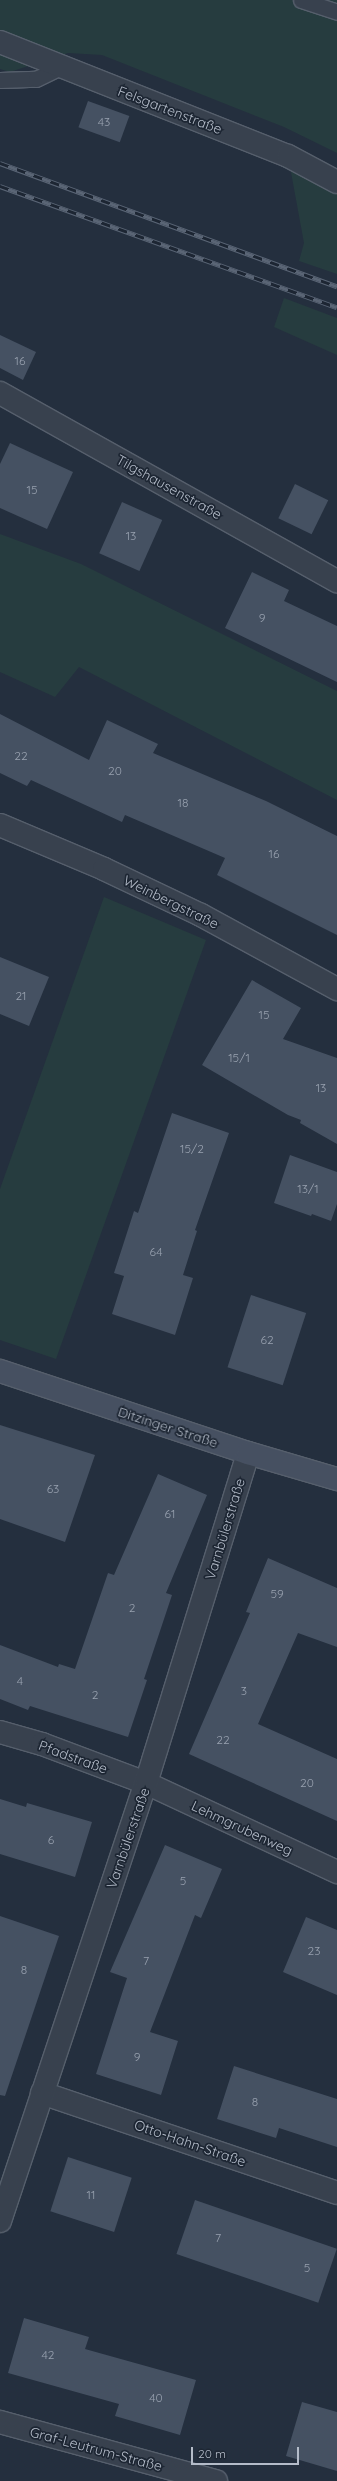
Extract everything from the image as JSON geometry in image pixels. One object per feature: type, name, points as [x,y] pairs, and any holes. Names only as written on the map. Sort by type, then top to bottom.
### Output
[{"type":"street","name":"Felsgartenstraße","points":[[0,42],[288,156],[337,182]]},
{"type":"street","name":"Tilgshausenstraße","points":[[0,394],[337,581]]},
{"type":"street","name":"Weinbergstraße","points":[[0,825],[104,869],[201,916],[337,990]]},
{"type":"street","name":"Ditzinger Straße","points":[[0,1371],[248,1453],[337,1479]]},
{"type":"street","name":"Varnbülerstraße","points":[[0,2221],[146,1784],[248,1453]]},
{"type":"street","name":"Pfadstraße","points":[[0,1732],[42,1744],[146,1784]]},
{"type":"street","name":"Lehmgrubenweg","points":[[146,1784],[337,1872]]},
{"type":"street","name":"Otto-Hahn-Straße","points":[[42,2093],[337,2193]]},
{"type":"street","name":"Graf-Leutrum-Straße","points":[[0,2422],[216,2481]]},
{"type":"lane","points":[[301,0],[337,12]]},
{"type":"lane","points":[[0,80],[36,79],[61,67]]},
{"type":"green space","points":[[0,0],[337,0],[337,153],[284,127],[102,55],[68,53],[10,72],[0,69]]},
{"type":"green space","points":[[288,156],[337,182],[337,274],[299,261],[304,243]]},
{"type":"green space","points":[[284,298],[337,318],[337,355],[274,327]]},
{"type":"green space","points":[[0,534],[81,564],[337,691],[337,800],[79,667],[55,697],[0,672]]},
{"type":"green space","points":[[104,897],[206,940],[56,1359],[0,1340],[0,1189]]},
{"type":"building","points":[[88,101],[129,116],[120,142],[78,127]]},
{"type":"building","points":[[0,335],[36,352],[23,380],[0,368]]},
{"type":"building","points":[[10,443],[73,472],[47,529],[0,508],[0,464]]},
{"type":"building","points":[[295,484],[328,500],[312,534],[278,518]]},
{"type":"building","points":[[122,502],[162,520],[139,571],[99,553]]},
{"type":"building","points":[[252,572],[289,590],[284,601],[337,626],[337,682],[225,628]]},
{"type":"building","points":[[0,714],[89,760],[107,720],[158,744],[153,753],[266,801],[337,836],[337,935],[217,875],[225,858],[125,815],[122,822],[31,780],[27,786],[0,773]]},
{"type":"building","points":[[0,957],[49,977],[29,1026],[0,1014]]},
{"type":"building","points":[[252,980],[301,1008],[283,1039],[337,1058],[337,1144],[300,1123],[301,1120],[288,1115],[202,1065]]},
{"type":"building","points":[[172,1113],[229,1133],[195,1230],[197,1231],[183,1275],[193,1278],[175,1335],[112,1314],[124,1276],[114,1273],[134,1211],[138,1213]]},
{"type":"building","points":[[290,1155],[337,1172],[337,1204],[331,1221],[312,1214],[311,1216],[274,1203]]},
{"type":"building","points":[[251,1295],[306,1313],[283,1385],[228,1367]]},
{"type":"building","points":[[0,1425],[95,1455],[65,1542],[0,1519]]},
{"type":"building","points":[[158,1474],[207,1495],[166,1593],[172,1595],[144,1679],[147,1680],[128,1737],[30,1706],[28,1710],[0,1699],[0,1645],[58,1667],[59,1664],[75,1669],[108,1573],[114,1575]]},
{"type":"building","points":[[268,1558],[337,1588],[337,1647],[298,1633],[258,1724],[337,1759],[337,1821],[189,1754],[250,1613],[246,1612]]},
{"type":"building","points":[[0,1799],[26,1807],[27,1803],[92,1822],[75,1877],[0,1854]]},
{"type":"building","points":[[165,1845],[222,1869],[201,1918],[195,1915],[150,2032],[178,2041],[161,2095],[96,2074],[127,1978],[110,1972]]},
{"type":"building","points":[[0,1916],[59,1936],[5,2096],[0,2095]]},
{"type":"building","points":[[306,1917],[337,1930],[337,1995],[283,1972]]},
{"type":"building","points":[[234,2066],[337,2099],[337,2147],[279,2128],[276,2138],[217,2119]]},
{"type":"building","points":[[68,2157],[132,2178],[114,2232],[50,2211]]},
{"type":"building","points":[[195,2200],[337,2249],[318,2303],[176,2254]]},
{"type":"building","points":[[24,2318],[89,2337],[85,2349],[196,2380],[180,2435],[115,2416],[119,2404],[8,2373]]},
{"type":"building","points":[[302,2402],[337,2412],[337,2471],[286,2456]]},
{"type":"railway","points":[[0,163],[337,286]]},
{"type":"railway","points":[[0,186],[337,307]]}]
